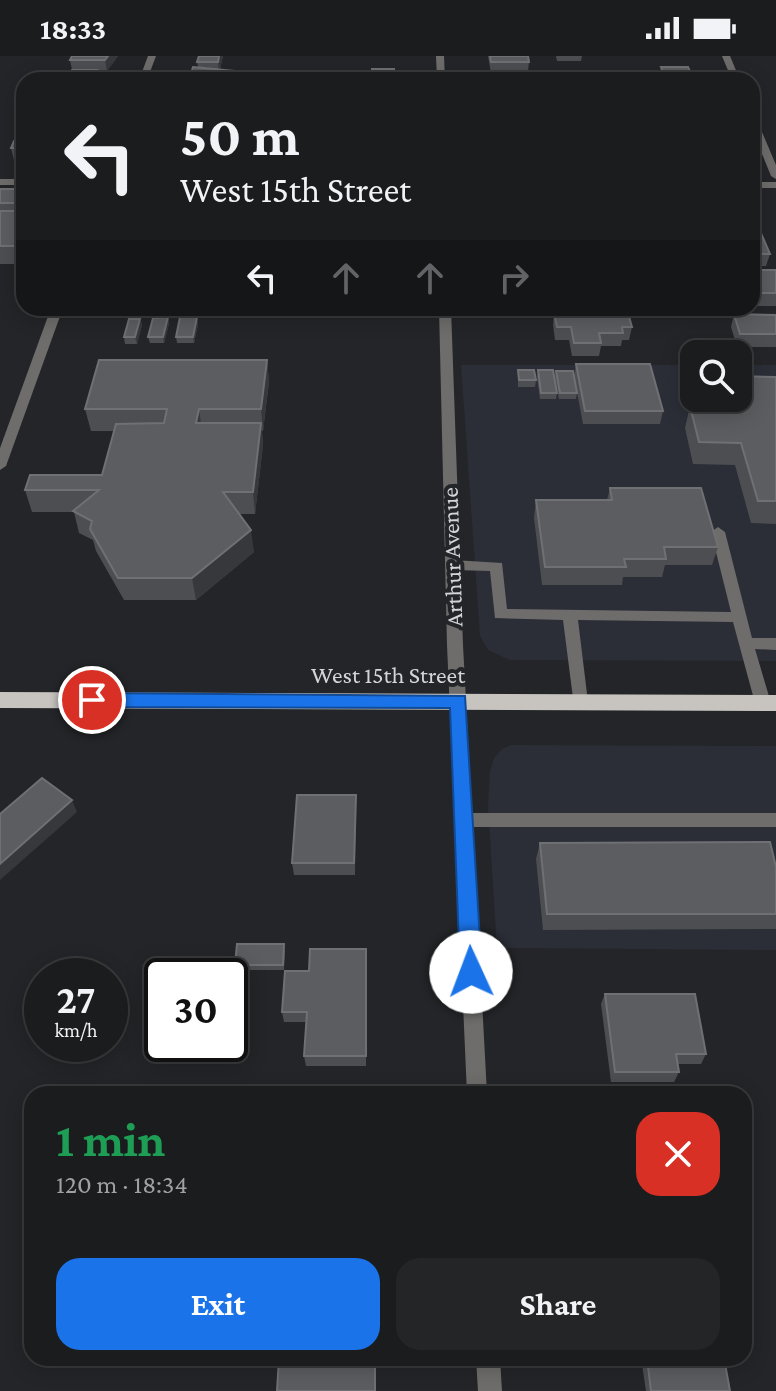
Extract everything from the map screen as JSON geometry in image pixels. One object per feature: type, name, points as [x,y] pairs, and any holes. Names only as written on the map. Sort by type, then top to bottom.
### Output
[{"type":"highway","name":"West 15th Street","points":[[0,700],[769,703]]},
{"type":"street","points":[[760,137],[776,176]]},
{"type":"street","points":[[0,466],[54,316]]},
{"type":"street","name":"Arthur Avenue","points":[[445,316],[453,565],[477,1086]]},
{"type":"street","points":[[718,532],[746,643],[769,703]]},
{"type":"street","points":[[453,565],[497,566],[500,614],[740,617]]},
{"type":"street","points":[[570,615],[580,702]]},
{"type":"street","points":[[746,643],[776,644]]},
{"type":"street","points":[[465,820],[776,820]]},
{"type":"street","points":[[488,1366],[490,1391]]},
{"type":"shaded area","points":[[461,365],[680,365],[680,412],[752,412],[752,365],[776,365],[776,661],[510,660],[488,650],[480,636]]},
{"type":"shaded area","points":[[511,745],[776,746],[776,950],[497,948],[488,806],[490,772],[494,758]]},
{"type":"building","points":[[72,56],[108,56],[105,60],[70,60]]},
{"type":"building","points":[[199,56],[219,56],[218,62],[197,62]]},
{"type":"building","points":[[490,56],[528,56],[529,62],[491,62]]},
{"type":"building","points":[[193,67],[234,71],[234,72],[191,72]]},
{"type":"building","points":[[661,67],[688,67],[690,72],[663,72]]},
{"type":"building","points":[[372,69],[394,69],[394,72],[372,72]]},
{"type":"building","points":[[72,70],[97,70],[96,72]]},
{"type":"building","points":[[0,189],[16,189],[16,203],[0,203]]},
{"type":"building","points":[[0,211],[16,211],[16,246],[0,246]]},
{"type":"building","points":[[760,231],[770,254],[760,254]]},
{"type":"building","points":[[760,270],[776,270],[776,293],[760,293]]},
{"type":"building","points":[[776,315],[776,334],[740,334],[735,316]]},
{"type":"building","points":[[555,316],[629,316],[632,327],[622,327],[623,333],[599,333],[601,343],[574,343],[571,327],[557,327]]},
{"type":"building","points":[[168,317],[163,337],[148,337],[153,318]]},
{"type":"building","points":[[180,317],[197,317],[193,337],[176,337]]},
{"type":"building","points":[[129,319],[140,319],[135,337],[124,337]]},
{"type":"building","points":[[99,360],[267,360],[261,409],[199,409],[196,423],[261,423],[253,492],[223,492],[251,530],[192,578],[118,578],[90,529],[92,521],[73,511],[99,490],[25,490],[30,475],[102,475],[116,424],[164,423],[167,409],[85,409]]},
{"type":"building","points":[[576,364],[650,364],[663,411],[585,411]]},
{"type":"building","points":[[518,370],[534,370],[536,380],[519,380]]},
{"type":"building","points":[[538,370],[553,370],[557,393],[541,393]]},
{"type":"building","points":[[556,371],[573,371],[577,393],[560,393]]},
{"type":"building","points":[[752,376],[776,377],[776,501],[758,501],[741,443],[699,442],[692,412],[752,412]]},
{"type":"building","points":[[610,488],[701,488],[718,547],[664,547],[666,559],[624,559],[626,567],[545,567],[536,500],[612,500]]},
{"type":"building","points":[[42,778],[72,800],[0,864],[0,814]]},
{"type":"building","points":[[297,795],[356,795],[354,863],[292,863]]},
{"type":"building","points":[[770,842],[776,867],[776,914],[547,914],[540,843]]},
{"type":"building","points":[[237,944],[284,944],[283,965],[248,965],[248,958],[236,958]]},
{"type":"building","points":[[310,949],[366,949],[366,1056],[304,1056],[307,1012],[282,1012],[285,971],[309,971]]},
{"type":"building","points":[[605,994],[695,994],[706,1054],[676,1054],[679,1072],[615,1072]]},
{"type":"building","points":[[279,1366],[375,1366],[375,1391],[277,1391]]},
{"type":"building","points":[[648,1366],[725,1366],[730,1391],[651,1391]]},
{"type":"route","points":[[92,700],[459,701],[471,972]]}]
